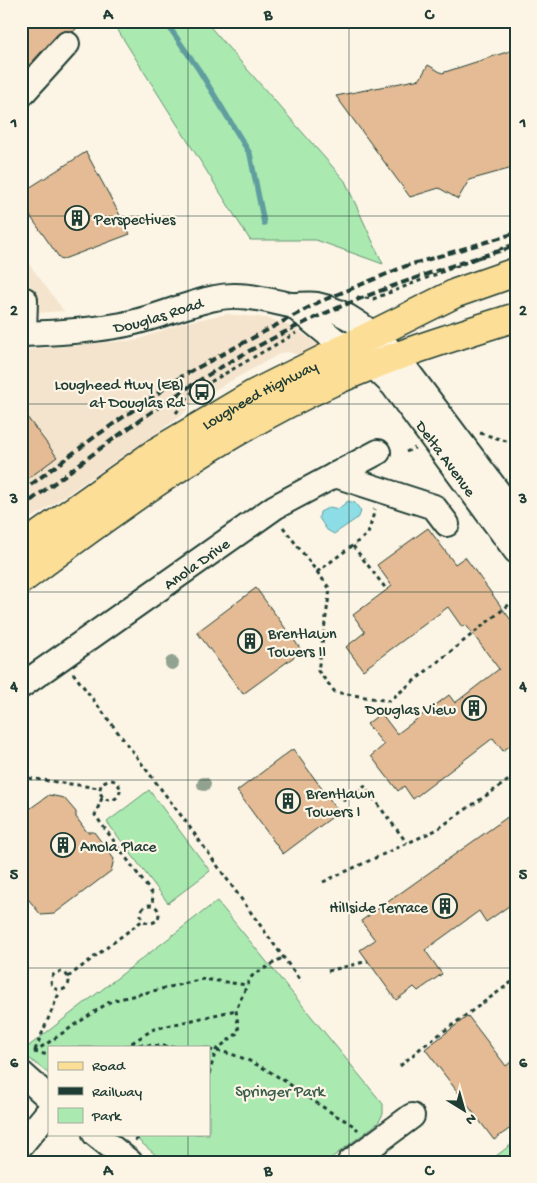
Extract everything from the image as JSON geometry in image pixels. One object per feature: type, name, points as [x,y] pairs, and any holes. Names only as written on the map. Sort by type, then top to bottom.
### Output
[{"type":"main road","name":"Lougheed Highway","points":[[21,548],[158,450],[254,394],[456,293],[516,272]]},
{"type":"main road","name":"Lougheed Highway","points":[[21,580],[142,491],[208,449],[304,396],[385,361],[516,317]]},
{"type":"street","points":[[21,95],[68,44]]},
{"type":"street","name":"Douglas Road","points":[[23,334],[116,326],[144,320],[181,306],[217,297],[255,297],[292,305],[316,305],[333,311],[374,333],[385,361]]},
{"type":"street","points":[[23,334],[25,300]]},
{"type":"street","name":"Douglas Road","points":[[292,305],[320,329],[348,347],[385,361]]},
{"type":"street","name":"Delta Avenue","points":[[385,361],[516,516]]},
{"type":"street","name":"Delta Avenue","points":[[385,361],[393,385],[516,551]]},
{"type":"street","name":"Anola Drive","points":[[21,686],[275,507],[378,452]]},
{"type":"street","points":[[335,475],[434,507],[446,524]]},
{"type":"street","points":[[21,1073],[48,1097]]},
{"type":"street","points":[[21,1145],[48,1112]]},
{"type":"street","points":[[350,1162],[412,1116]]},
{"type":"street","points":[[98,1136],[130,1162]]},
{"type":"path","points":[[357,296],[373,299],[516,243]]},
{"type":"path","points":[[171,416],[191,392],[299,331]]},
{"type":"path","points":[[317,572],[368,534],[380,490]]},
{"type":"path","points":[[278,521],[330,589],[318,671],[335,692],[390,701],[516,599]]},
{"type":"path","points":[[353,546],[387,590]]},
{"type":"path","points":[[61,657],[186,822],[300,982]]},
{"type":"path","points":[[323,882],[436,830],[516,775]]},
{"type":"path","points":[[21,777],[99,788]]},
{"type":"path","points":[[99,788],[103,782],[109,780],[116,782],[120,787],[120,794],[115,799],[108,801],[102,798]]},
{"type":"path","points":[[343,801],[364,786],[407,843]]},
{"type":"path","points":[[99,788],[102,798],[95,815],[153,895],[152,905]]},
{"type":"path","points":[[152,905],[158,910],[158,919],[151,923],[143,920],[141,911],[146,906],[152,905]]},
{"type":"path","points":[[68,977],[143,920]]},
{"type":"path","points":[[210,1071],[216,1050],[239,1032],[236,1010],[252,976],[282,958]]},
{"type":"path","points":[[328,971],[368,961]]},
{"type":"path","points":[[60,991],[52,986],[52,977],[60,972],[68,977]]},
{"type":"path","points":[[68,977],[69,985],[60,991],[34,1052],[111,1001],[203,979],[247,985]]},
{"type":"path","points":[[400,1066],[422,1047],[516,979]]},
{"type":"path","points":[[127,1046],[154,1029],[236,1010]]},
{"type":"path","points":[[130,1044],[162,1046]]},
{"type":"path","points":[[210,1050],[231,1053],[284,1078],[330,1112],[349,1122],[360,1132]]},
{"type":"shaded area","points":[[21,253],[64,311],[21,314]]},
{"type":"shaded area","points":[[226,314],[267,318],[283,323],[299,331],[321,347],[303,356],[288,352],[281,353],[195,401],[181,416],[37,515],[21,522],[21,350],[137,340],[182,323]]},
{"type":"green space","points":[[112,21],[205,21],[345,181],[383,264],[316,240],[250,240]]},
{"type":"green space","points":[[149,790],[210,871],[168,903],[107,822]]},
{"type":"green space","name":"Springer Park","points":[[217,901],[383,1104],[383,1114],[378,1123],[326,1162],[164,1162],[133,1136],[210,1136],[210,1046],[48,1046],[48,1073],[21,1052]]},
{"type":"green space","points":[[516,1141],[516,1162],[488,1162]]},
{"type":"water","points":[[348,501],[355,503],[361,511],[359,517],[334,534],[327,530],[319,518],[320,512],[330,507],[338,509]]},
{"type":"building","points":[[21,21],[84,21],[73,32],[63,31],[57,35],[21,74]]},
{"type":"building","points":[[516,49],[516,167],[469,180],[458,199],[439,188],[410,197],[336,96],[420,79],[428,65],[442,73]]},
{"type":"building","name":"Perspectives","points":[[86,152],[130,234],[61,260],[21,203],[21,193]]},
{"type":"building","points":[[21,409],[57,457],[21,484]]},
{"type":"building","points":[[428,528],[455,564],[465,557],[516,627],[516,741],[503,751],[493,738],[413,799],[404,786],[398,791],[371,756],[384,745],[367,724],[381,713],[397,734],[449,695],[455,703],[499,669],[466,625],[462,627],[448,607],[363,670],[346,647],[365,632],[353,615],[392,586],[377,565]]},
{"type":"building","name":"Brentlawn Towers II","points":[[256,588],[302,651],[243,694],[197,632]]},
{"type":"building","name":"Brentlawn Towers I","points":[[293,749],[339,812],[283,854],[237,791]]},
{"type":"building","name":"Anola Place","points":[[49,795],[64,798],[76,812],[76,817],[87,832],[94,832],[114,859],[111,871],[54,914],[41,915],[21,890],[21,815]]},
{"type":"building","name":"Hillside Terrace","points":[[516,811],[516,901],[486,922],[479,911],[425,950],[442,974],[418,991],[414,987],[396,1000],[360,950],[375,940],[361,921]]},
{"type":"building","points":[[468,1016],[506,1066],[516,1058],[516,1124],[494,1140],[425,1049]]},
{"type":"waterway","points":[[165,21],[199,70],[250,154],[264,223]]},
{"type":"railway","points":[[21,492],[96,436],[184,375],[319,302],[406,266],[516,233]]},
{"type":"railway","points":[[21,508],[169,400],[199,380],[262,344],[354,301],[450,266],[516,246]]},
{"type":"place","name":"Perspectives","points":[[77,218]]},
{"type":"place","name":"Lougheed Hwy (EB) at Douglas Rd","points":[[202,392]]},
{"type":"place","name":"Brentlawn Towers II","points":[[250,641]]},
{"type":"place","name":"Douglas View","points":[[474,708]]},
{"type":"place","name":"Brentlawn Towers I","points":[[288,801]]},
{"type":"place","name":"Anola Place","points":[[63,845]]},
{"type":"place","name":"Hillside Terrace","points":[[445,906]]}]
